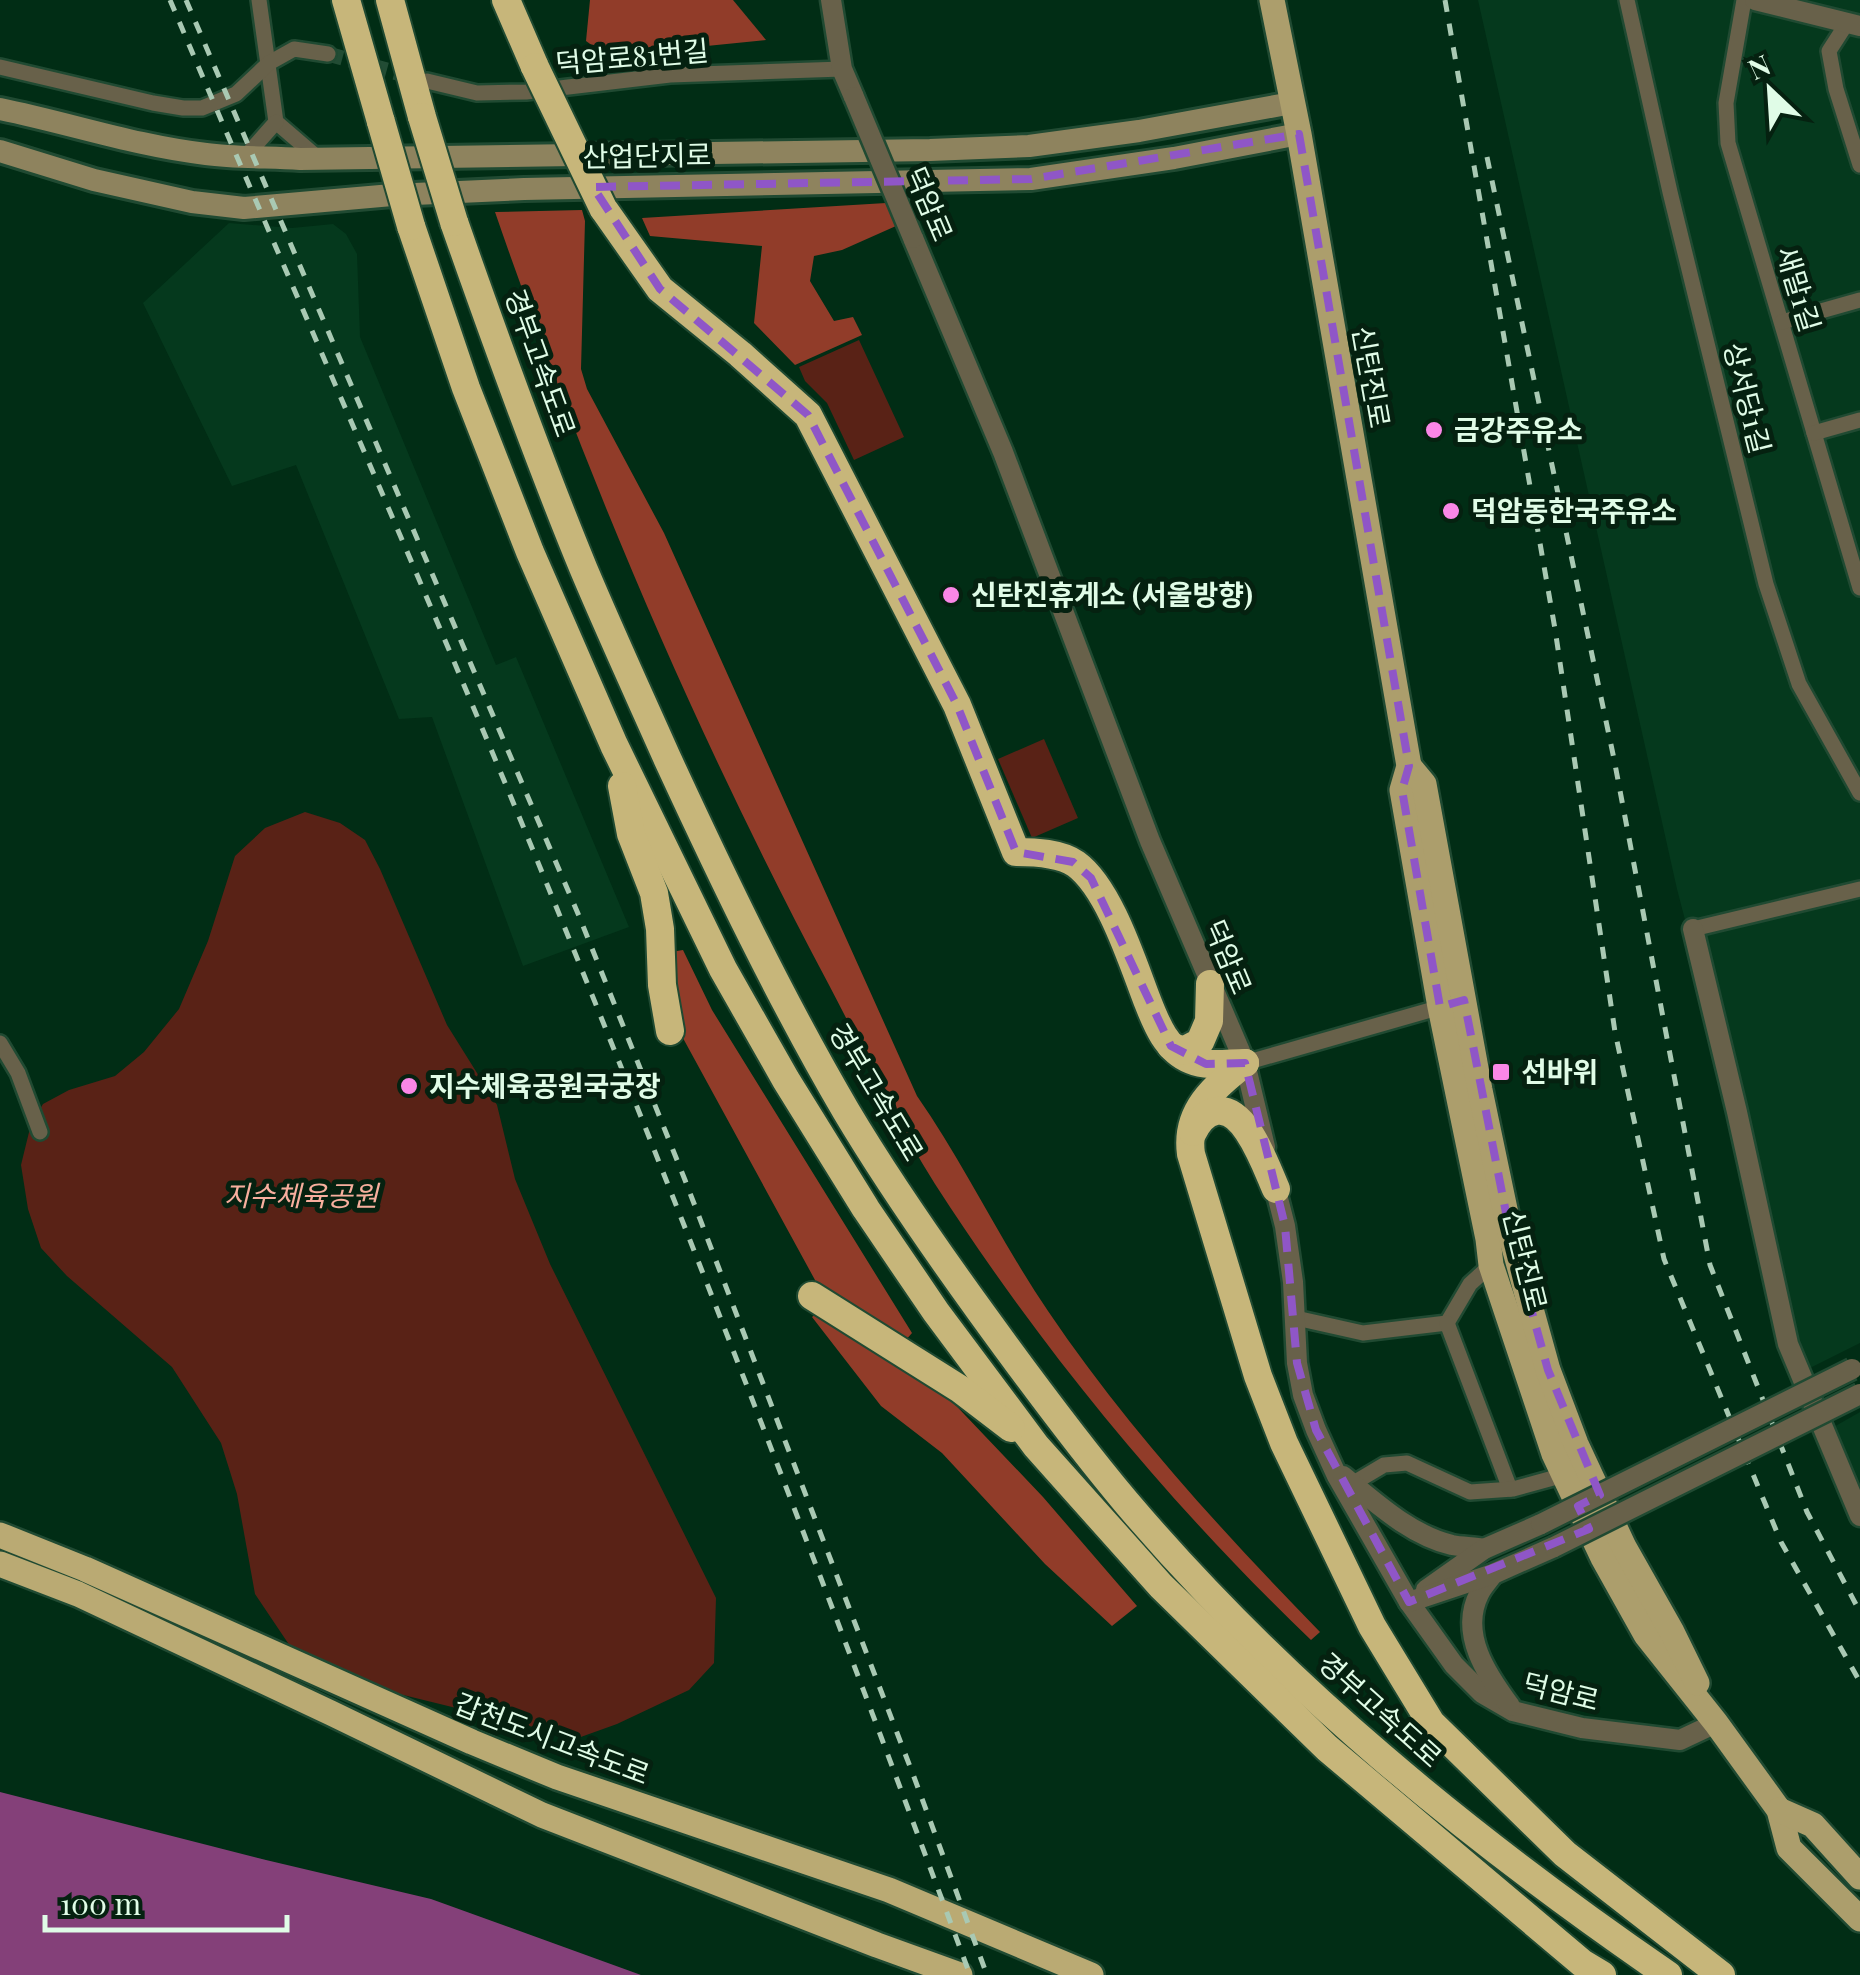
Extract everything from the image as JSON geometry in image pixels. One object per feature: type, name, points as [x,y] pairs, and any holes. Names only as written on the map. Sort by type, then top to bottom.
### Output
[{"type":"highway","points":[[346,0],[411,226],[466,388],[522,534],[614,745],[723,968],[866,1210],[1036,1446],[1161,1586],[1326,1748],[1582,1963],[1602,1975]]},
{"type":"highway","name":"경부고속도로","points":[[390,0],[454,222],[578,554],[703,835],[779,989],[839,1098],[928,1239],[1041,1396],[1127,1504],[1212,1596],[1323,1706],[1398,1772],[1536,1880],[1668,1975]]},
{"type":"highway","points":[[506,0],[603,208],[660,289],[808,415],[957,706],[1016,852],[1040,852],[1074,862],[1091,878],[1103,896],[1155,1021],[1172,1046],[1192,1060],[1206,1064],[1245,1063]]},
{"type":"highway","points":[[614,745],[631,834],[654,893],[670,1031]]},
{"type":"highway","points":[[1172,1046],[1183,1051],[1200,1042],[1208,1021],[1210,984]]},
{"type":"highway","points":[[1245,1063],[1207,1095],[1198,1108],[1189,1142],[1190,1154],[1258,1376],[1284,1443],[1372,1626],[1431,1723],[1565,1854],[1721,1975]]},
{"type":"highway","points":[[1189,1142],[1195,1126],[1205,1116],[1218,1110],[1231,1113],[1243,1123],[1255,1143],[1276,1189]]},
{"type":"highway","points":[[812,1296],[960,1388],[1036,1446]]},
{"type":"highway","name":"갑천도시고속도로","points":[[0,1535],[506,1756],[889,1890],[1091,1975]]},
{"type":"highway","points":[[0,1564],[128,1617],[542,1815],[960,1975]]},
{"type":"main road","name":"신탄진로","points":[[1272,0],[1409,766],[1402,790],[1510,1233],[1548,1370],[1576,1444],[1624,1547],[1672,1632],[1716,1723]]},
{"type":"main road","name":"산업단지로","points":[[0,108],[128,140],[206,154],[319,158],[1029,146],[1139,132],[1292,103]]},
{"type":"main road","name":"산업단지로","points":[[0,151],[94,180],[192,202],[244,208],[524,189],[1031,179],[1174,158],[1298,134]]},
{"type":"main road","name":"신탄진로","points":[[1452,1004],[1490,1265],[1564,1475],[1602,1558],[1646,1636],[1779,1810],[1788,1848],[1860,1919]]},
{"type":"main road","name":"신탄진로","points":[[1779,1810],[1813,1826],[1860,1877]]},
{"type":"street","points":[[259,0],[276,122],[319,158]]},
{"type":"street","name":"덕암로","points":[[831,0],[842,69],[1003,452],[1150,841],[1245,1063],[1288,1245],[1303,1394],[1334,1468],[1409,1602],[1454,1665],[1482,1693],[1513,1710],[1582,1728],[1680,1740],[1716,1723]]},
{"type":"street","name":"상서당1길","points":[[1627,0],[1766,584],[1799,684],[1860,793]]},
{"type":"street","name":"새말1길","points":[[1744,0],[1726,103],[1728,143],[1860,586]]},
{"type":"street","points":[[1756,0],[1854,25]]},
{"type":"street","points":[[1854,25],[1829,50],[1836,89],[1860,165]]},
{"type":"street","points":[[0,68],[153,104],[202,108],[236,94],[269,63],[294,50],[328,54]]},
{"type":"street","name":"덕암로81번길","points":[[427,81],[477,93],[526,92],[670,75],[842,69]]},
{"type":"street","points":[[246,156],[276,122]]},
{"type":"street","points":[[1782,322],[1860,300]]},
{"type":"street","points":[[1814,433],[1860,420]]},
{"type":"street","points":[[1860,889],[1693,928],[1788,1344],[1860,1516]]},
{"type":"street","points":[[1245,1063],[1452,1004]]},
{"type":"street","points":[[0,1042],[18,1073],[40,1132]]},
{"type":"street","points":[[1446,1323],[1470,1284],[1490,1265]]},
{"type":"street","points":[[1296,1318],[1363,1332],[1446,1323]]},
{"type":"street","points":[[1446,1323],[1510,1489]]},
{"type":"street","points":[[1409,1602],[1484,1549],[1856,1367]]},
{"type":"street","points":[[1409,1602],[1493,1574],[1554,1546],[1860,1394]]},
{"type":"street","points":[[1352,1484],[1384,1465],[1406,1463],[1470,1492],[1510,1489],[1564,1475]]},
{"type":"street","points":[[1334,1468],[1417,1532],[1450,1544],[1484,1549]]},
{"type":"street","points":[[1493,1574],[1478,1594],[1472,1618],[1474,1644],[1513,1710]]},
{"type":"highlighted area","points":[[1299,134],[1409,766],[1402,790],[1440,1007],[1464,1000],[1510,1233],[1548,1370],[1600,1495],[1578,1506],[1589,1529],[1409,1602],[1316,1430],[1297,1363],[1285,1226],[1245,1063],[1206,1064],[1171,1046],[1091,878],[1073,862],[1016,852],[957,705],[808,415],[660,289],[593,187],[1031,179]]},
{"type":"shaded area","points":[[590,0],[733,0],[766,40],[607,56],[586,41]]},
{"type":"shaded area","points":[[1478,0],[1860,0],[1860,1343],[1810,1368],[1793,1335],[1677,889]]},
{"type":"shaded area","points":[[886,203],[896,226],[842,250],[814,256],[810,281],[834,321],[853,317],[862,335],[795,365],[754,323],[762,246],[650,236],[642,218]]},
{"type":"shaded area","points":[[582,210],[585,221],[581,369],[587,389],[664,533],[917,1096],[1031,1285],[1078,1354],[1177,1478],[1320,1632],[1311,1640],[1157,1479],[1063,1365],[976,1246],[920,1160],[780,891],[689,701],[606,508],[495,212]]},
{"type":"shaded area","points":[[229,223],[292,228],[333,224],[346,234],[357,254],[360,337],[496,665],[516,657],[629,927],[523,966],[432,717],[399,719],[296,465],[232,486],[143,303]]},
{"type":"shaded area","points":[[683,950],[712,1010],[912,1333],[905,1341],[821,1291],[678,1029],[671,952]]},
{"type":"shaded area","points":[[820,1310],[945,1394],[1043,1497],[1137,1606],[1112,1626],[1045,1564],[942,1453],[881,1406],[812,1317]]},
{"type":"shaded area","points":[[1860,1412],[1860,1499],[1832,1428]]},
{"type":"shaded area","points":[[0,1792],[431,1899],[641,1975],[0,1975]]},
{"type":"green space","points":[[859,340],[904,437],[854,460],[827,403],[805,381],[799,367]]},
{"type":"green space","points":[[1044,739],[1078,818],[1032,838],[998,759]]},
{"type":"green space","name":"지수체육공원","points":[[305,812],[340,823],[365,840],[447,1025],[497,1105],[515,1179],[550,1264],[716,1598],[714,1663],[689,1690],[578,1738],[387,1691],[294,1652],[255,1594],[237,1494],[221,1443],[172,1367],[67,1276],[41,1248],[28,1209],[21,1165],[31,1124],[43,1104],[69,1090],[115,1076],[144,1052],[179,1009],[208,941],[235,856],[265,828]]},
{"type":"tunnel","points":[[328,54],[416,78]]},
{"type":"railway","points":[[170,0],[564,926],[772,1449],[970,1975]]},
{"type":"railway","points":[[186,0],[579,916],[685,1180],[987,1975]]},
{"type":"railway","points":[[1445,0],[1555,629],[1615,1032],[1664,1259],[1781,1542],[1860,1682]]},
{"type":"railway","points":[[1487,157],[1614,759],[1710,1265],[1807,1512],[1860,1612]]},
{"type":"place","name":"금강주유소","points":[[1434,430]]},
{"type":"place","name":"덕암동한국주유소","points":[[1451,511]]},
{"type":"place","name":"신탄진휴게소 (서울방향)","points":[[951,595]]},
{"type":"place","name":"선바위","points":[[1501,1072]]},
{"type":"place","name":"지수체육공원국궁장","points":[[409,1086]]}]
